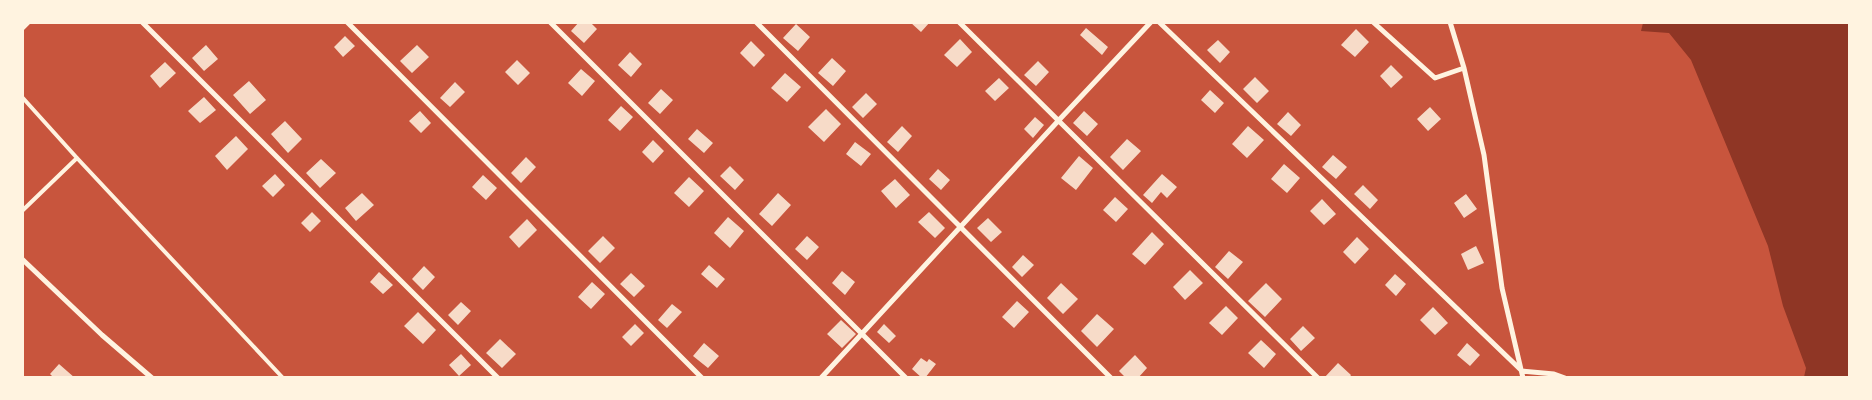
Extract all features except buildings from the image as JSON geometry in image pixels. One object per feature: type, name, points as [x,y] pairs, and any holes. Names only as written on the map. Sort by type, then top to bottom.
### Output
[{"type":"street","points":[[142,22],[498,378]]},
{"type":"street","points":[[347,22],[702,378]]},
{"type":"street","points":[[550,22],[906,378]]},
{"type":"street","points":[[756,22],[1111,378]]},
{"type":"street","points":[[959,22],[1318,378]]},
{"type":"street","points":[[821,378],[1151,22]]},
{"type":"street","points":[[1159,22],[1522,374],[1554,374],[1565,378]]},
{"type":"street","points":[[1373,22],[1435,78],[1464,68]]},
{"type":"street","points":[[1450,22],[1464,68],[1484,155],[1502,288],[1522,374]]},
{"type":"street","points":[[22,259],[102,335],[152,378]]},
{"type":"lane","points":[[22,29],[29,22]]},
{"type":"lane","points":[[22,97],[283,378]]},
{"type":"lane","points":[[22,211],[77,158]]},
{"type":"shaded area","points":[[1643,23],[1849,23],[1849,377],[1804,377],[1806,368],[1783,306],[1768,246],[1691,60],[1669,33],[1641,31]]}]
